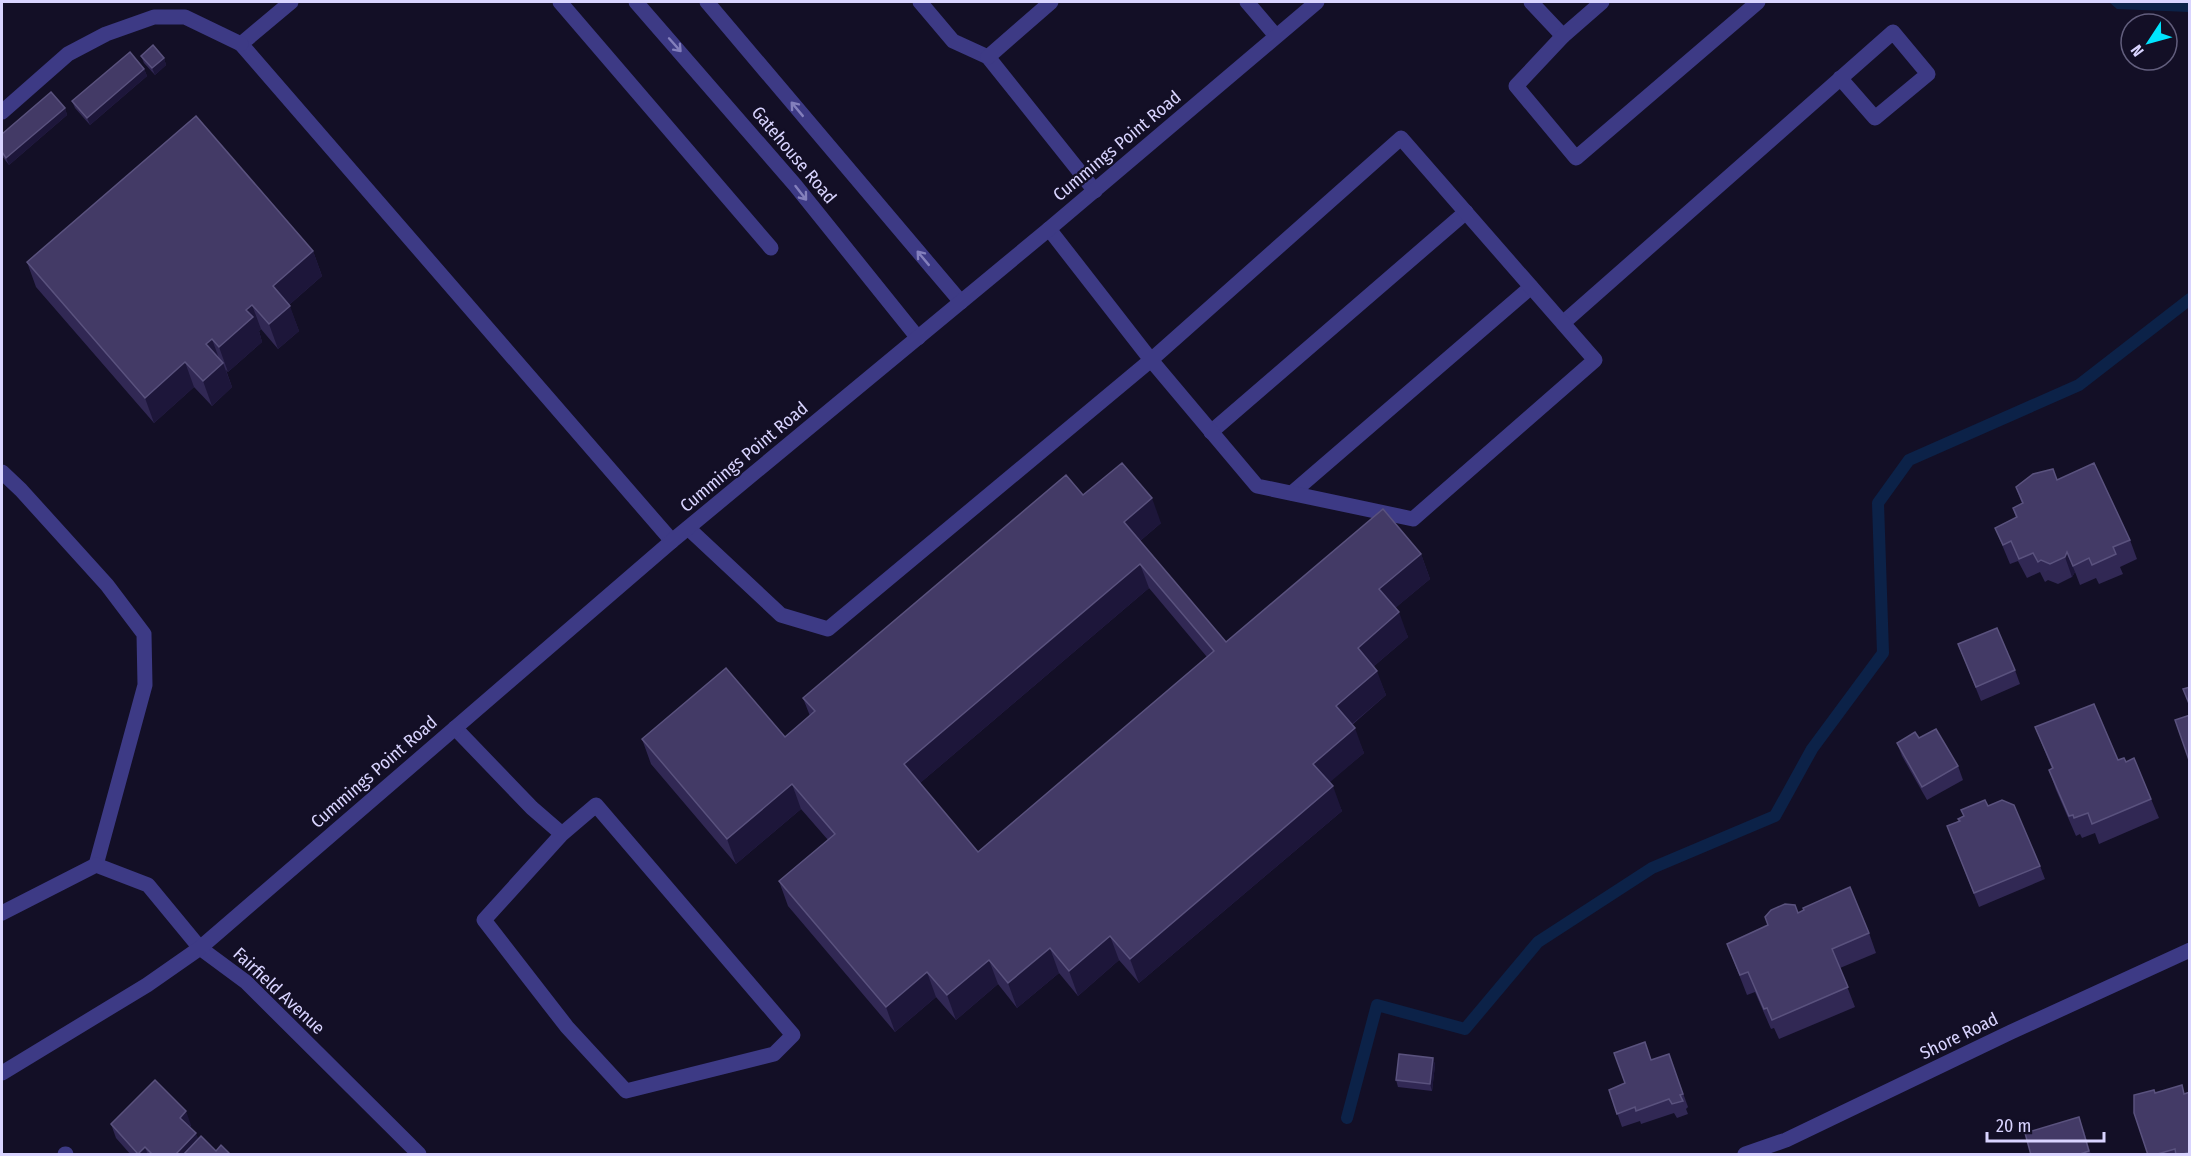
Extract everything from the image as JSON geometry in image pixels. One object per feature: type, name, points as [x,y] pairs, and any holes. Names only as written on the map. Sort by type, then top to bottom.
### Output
[{"type":"street","points":[[241,44],[291,2]]},
{"type":"street","points":[[560,2],[771,248]]},
{"type":"street","name":"Gatehouse Road","points":[[636,2],[795,185],[918,338]]},
{"type":"street","name":"Gatehouse Road","points":[[707,2],[961,302]]},
{"type":"street","points":[[920,2],[953,41],[988,57],[1095,191]]},
{"type":"street","points":[[988,57],[1051,2]]},
{"type":"street","points":[[1247,2],[1276,36]]},
{"type":"street","name":"Cummings Point Road","points":[[201,948],[672,541],[1095,191],[1317,2]]},
{"type":"street","points":[[1531,2],[1563,36]]},
{"type":"street","points":[[1602,2],[1563,36],[1516,86],[1576,158],[1758,2]]},
{"type":"street","points":[[2,112],[68,54],[105,34],[154,17],[185,17],[241,44],[672,541]]},
{"type":"street","points":[[1563,323],[1840,78],[1893,32],[1928,74],[1875,118],[1840,78]]},
{"type":"street","points":[[688,528],[781,615],[828,629],[1151,360],[1401,138],[1595,360],[1413,519],[1257,486],[1151,360],[1049,229]]},
{"type":"street","points":[[1211,432],[1466,212]]},
{"type":"street","points":[[1292,493],[1531,287]]},
{"type":"street","points":[[2,472],[107,585],[144,634],[145,685],[96,866],[2,913]]},
{"type":"street","points":[[455,728],[532,808],[562,834]]},
{"type":"street","points":[[596,806],[794,1035],[774,1054],[626,1091],[567,1027],[484,920],[562,834],[596,806]]},
{"type":"street","name":"Fairfield Avenue","points":[[96,866],[148,885],[201,948],[246,982],[419,1155]]},
{"type":"street","points":[[2,1073],[147,985],[201,948]]},
{"type":"street","name":"Shore Road","points":[[1745,1155],[1786,1140],[2011,1032],[2190,951]]},
{"type":"water","points":[[2109,2],[2189,2],[2189,12],[2117,9]]},
{"type":"building","points":[[153,45],[164,58],[152,68],[141,56]]},
{"type":"building","points":[[130,52],[144,69],[87,118],[72,101]]},
{"type":"building","points":[[51,92],[65,108],[6,158],[2,152],[2,134]]},
{"type":"building","points":[[196,116],[313,251],[273,286],[290,306],[269,324],[252,305],[246,310],[253,317],[219,347],[212,339],[206,344],[223,363],[203,381],[185,362],[145,398],[27,262]]},
{"type":"building","points":[[1122,463],[1152,498],[1124,522],[1226,642],[1383,509],[1421,554],[1379,589],[1399,612],[1358,648],[1377,671],[1336,706],[1355,728],[1313,764],[1333,786],[1130,959],[1110,936],[1069,971],[1050,948],[1008,983],[989,960],[947,995],[927,972],[886,1007],[779,881],[835,834],[792,784],[727,839],[642,739],[726,668],[785,737],[815,711],[803,698],[1066,475],[1083,495]],"holes":[[[1140,564],[1214,651],[978,852],[904,764]]]},
{"type":"building","points":[[2094,463],[2130,540],[2113,547],[2116,554],[2092,565],[2089,558],[2073,566],[2067,552],[2065,557],[2050,564],[2041,560],[2038,562],[2033,553],[2019,559],[2011,541],[2003,545],[1995,528],[2017,517],[2013,508],[2023,503],[2016,487],[2033,474],[2053,469],[2057,480]]},
{"type":"building","points":[[1997,628],[2015,670],[1976,687],[1958,644]]},
{"type":"building","points":[[2190,687],[2190,706],[2183,689]]},
{"type":"building","points":[[2094,704],[2118,760],[2124,758],[2126,762],[2134,758],[2151,799],[2092,824],[2088,813],[2074,818],[2073,815],[2069,816],[2049,770],[2053,768],[2035,727]]},
{"type":"building","points":[[2190,715],[2190,763],[2175,720]]},
{"type":"building","points":[[1936,729],[1958,766],[1922,787],[1897,743],[1915,732],[1919,738]]},
{"type":"building","points":[[1985,800],[1988,806],[2002,800],[2014,805],[2040,866],[1974,893],[1947,826],[1960,821],[1958,819],[1964,816],[1961,810]]},
{"type":"building","points":[[1850,887],[1869,933],[1832,949],[1848,987],[1772,1020],[1767,1008],[1764,1009],[1748,972],[1740,975],[1727,944],[1768,925],[1765,917],[1771,910],[1785,904],[1795,905],[1798,913],[1804,910],[1803,908]]},
{"type":"building","points":[[1645,1042],[1651,1060],[1669,1054],[1683,1094],[1680,1095],[1683,1101],[1672,1104],[1669,1099],[1636,1111],[1635,1107],[1617,1114],[1609,1090],[1625,1083],[1614,1053]]},
{"type":"building","points":[[1399,1054],[1433,1058],[1430,1084],[1396,1080]]},
{"type":"building","points":[[155,1080],[186,1111],[180,1118],[196,1133],[175,1155],[153,1155],[145,1147],[138,1154],[111,1124]]},
{"type":"building","points":[[2182,1085],[2184,1094],[2190,1092],[2190,1152],[2176,1155],[2175,1149],[2148,1155],[2134,1113],[2134,1095],[2154,1090],[2155,1093]]},
{"type":"building","points":[[2079,1117],[2089,1151],[2077,1155],[2031,1155],[2025,1133]]},
{"type":"building","points":[[201,1136],[216,1151],[221,1145],[231,1155],[183,1155]]},
{"type":"waterway","points":[[1347,1118],[1377,1005],[1465,1029],[1538,942],[1652,868],[1775,816],[1812,749],[1883,653],[1878,503],[1909,460],[2079,385],[2190,299]]}]
